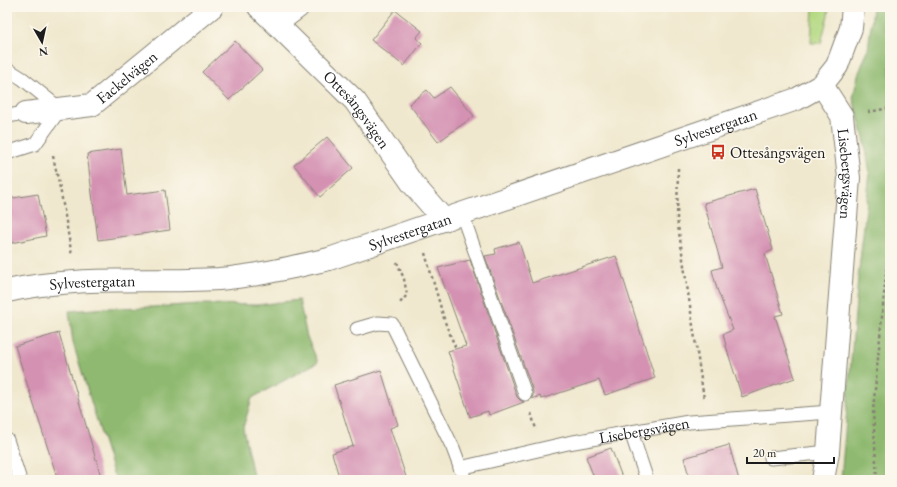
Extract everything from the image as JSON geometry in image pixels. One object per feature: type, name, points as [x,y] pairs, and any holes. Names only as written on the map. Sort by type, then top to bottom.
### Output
[{"type":"street","name":"Fackelvägen","points":[[16,115],[92,105],[212,7]]},
{"type":"street","name":"Ottesångsvägen","points":[[259,7],[355,101],[412,183],[453,217]]},
{"type":"street","points":[[277,23],[298,7]]},
{"type":"street","points":[[822,85],[837,66],[851,28],[853,7]]},
{"type":"street","name":"Sylvestergatan","points":[[7,291],[76,281],[219,279],[277,271],[329,259],[797,99],[822,85]]},
{"type":"street","name":"Lisebergsvägen","points":[[822,85],[842,116],[849,178],[828,452],[824,480]]},
{"type":"lane","points":[[7,69],[23,79],[60,109],[35,144],[7,153]]},
{"type":"lane","points":[[453,217],[525,394]]},
{"type":"lane","name":"Lisebergsvägen","points":[[357,329],[378,323],[392,324],[453,448],[463,474],[543,449],[568,443],[689,422],[831,412]]},
{"type":"lane","points":[[631,432],[647,480]]},
{"type":"lane","points":[[7,440],[20,480]]},
{"type":"lane","points":[[771,458],[828,452]]},
{"type":"path","points":[[44,132],[55,159],[76,281]]},
{"type":"path","points":[[678,169],[676,219],[708,421]]},
{"type":"path","points":[[418,229],[445,322],[456,349]]},
{"type":"path","points":[[877,480],[873,411],[890,232]]},
{"type":"path","points":[[398,305],[407,294],[404,279]]},
{"type":"path","points":[[525,394],[543,449]]},
{"type":"green space","points":[[813,7],[829,7],[821,43],[811,43]]},
{"type":"green space","points":[[873,7],[890,7],[890,480],[841,480],[858,278],[870,173],[864,138],[853,98],[858,75],[868,50]]},
{"type":"green space","points":[[299,300],[307,337],[318,362],[252,398],[243,428],[254,480],[117,480],[113,473],[73,343],[69,311],[200,304],[257,305]]},
{"type":"building","points":[[395,10],[422,31],[416,38],[422,43],[404,66],[371,40]]},
{"type":"building","points":[[235,41],[262,70],[229,100],[202,72]]},
{"type":"building","points":[[450,87],[474,116],[438,142],[409,104],[427,90],[434,98]]},
{"type":"building","points":[[327,137],[353,168],[320,197],[294,165]]},
{"type":"building","points":[[121,149],[127,195],[165,190],[170,230],[98,240],[87,154]]},
{"type":"building","points":[[755,189],[773,250],[765,254],[783,314],[775,316],[795,378],[742,397],[723,334],[733,330],[717,289],[712,270],[722,267],[704,203]]},
{"type":"building","points":[[38,194],[46,236],[7,244],[7,199]]},
{"type":"building","points":[[519,242],[532,283],[616,256],[655,378],[605,395],[599,380],[541,399],[540,396],[531,399],[533,396],[533,391],[485,256],[496,254],[495,249]]},
{"type":"building","points":[[470,260],[517,397],[524,402],[489,415],[488,411],[470,417],[448,351],[466,346],[438,268]]},
{"type":"building","points":[[59,333],[102,480],[58,480],[15,346]]},
{"type":"building","points":[[381,370],[398,425],[390,428],[407,480],[340,480],[332,453],[353,446],[334,385]]},
{"type":"building","points":[[729,445],[739,480],[690,480],[684,458]]},
{"type":"building","points":[[611,448],[623,480],[595,480],[586,457]]},
{"type":"place","name":"Ottesångsvägen","points":[[718,152]]}]
